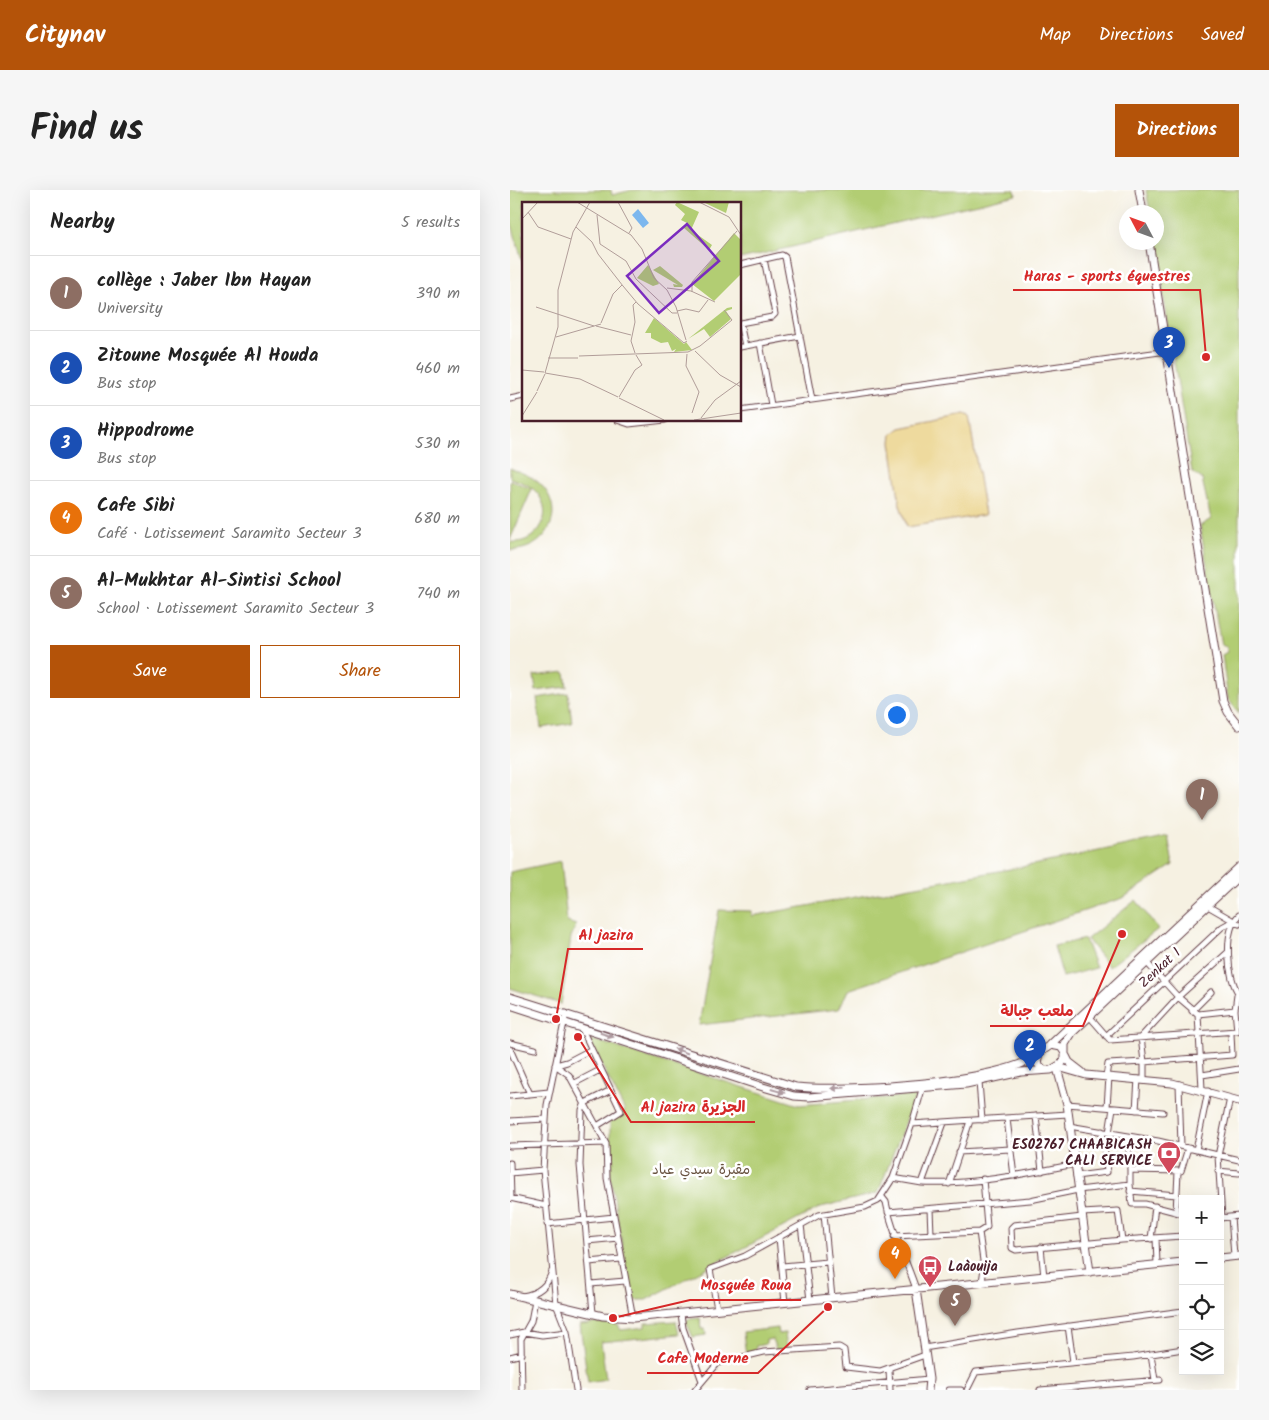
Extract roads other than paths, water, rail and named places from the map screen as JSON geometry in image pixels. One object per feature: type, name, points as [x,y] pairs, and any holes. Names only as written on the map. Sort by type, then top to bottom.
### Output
[{"type":"main road","points":[[1139,190],[1142,205]]},
{"type":"main road","points":[[1150,250],[1223,701],[1228,712],[1239,726]]},
{"type":"main road","points":[[511,1006],[752,1079],[812,1089],[856,1091],[979,1082],[1021,1072],[1046,1070],[1057,1067],[1064,1062],[1068,1039],[1147,963],[1239,867]]},
{"type":"main road","points":[[923,1086],[980,1075],[1027,1062],[1046,1048],[1204,904],[1239,876]]},
{"type":"main road","points":[[513,998],[566,1013],[752,1079]]},
{"type":"main road","points":[[1046,1048],[1058,1045],[1069,1062],[1086,1075]]},
{"type":"main road","points":[[1039,1053],[1038,1063],[1064,1087]]},
{"type":"main road","points":[[1057,1067],[1086,1075],[1179,1084],[1239,1101]]},
{"type":"main road","points":[[1057,1067],[1064,1087],[1090,1272]]},
{"type":"main road","points":[[1064,1087],[1068,1077],[1077,1073]]},
{"type":"main road","points":[[511,1295],[593,1313],[633,1318],[1179,1262]]},
{"type":"main road","points":[[916,1289],[925,1352],[928,1390]]},
{"type":"street","points":[[741,265],[782,256],[786,259],[812,400]]},
{"type":"street","points":[[741,323],[772,317],[775,314],[764,259]]},
{"type":"street","points":[[742,346],[800,336]]},
{"type":"street","points":[[760,343],[771,406]]},
{"type":"street","points":[[741,410],[1166,351]]},
{"type":"street","points":[[620,421],[629,424],[656,421]]},
{"type":"street","points":[[1204,904],[1239,924]]},
{"type":"street","name":"Zenkat 1","points":[[1106,1036],[1222,927],[1239,915]]},
{"type":"street","points":[[1090,1017],[1110,1040],[1237,1032],[1236,1010],[1238,994],[1227,953],[1233,921]]},
{"type":"street","points":[[1136,1110],[1144,1062],[1141,1037],[1178,997],[1227,953]]},
{"type":"street","points":[[1147,963],[1192,1011],[1198,1014],[1236,1010]]},
{"type":"street","points":[[1232,972],[1239,971]]},
{"type":"street","points":[[1192,1011],[1211,992]]},
{"type":"street","points":[[511,1006],[513,998]]},
{"type":"street","points":[[566,1013],[545,1119],[543,1170],[556,1304],[567,1332],[576,1390]]},
{"type":"street","points":[[1196,1150],[1205,1090],[1202,1075],[1198,1014]]},
{"type":"street","points":[[581,1026],[590,1050],[621,1111],[597,1126]]},
{"type":"street","points":[[1107,1107],[1108,1064],[1232,1055],[1231,1033]]},
{"type":"street","points":[[510,1043],[535,1049]]},
{"type":"street","points":[[510,1049],[530,1094]]},
{"type":"street","points":[[555,1065],[567,1062],[590,1050]]},
{"type":"street","points":[[555,1065],[566,1071],[574,1083],[606,1143],[607,1178],[633,1318]]},
{"type":"street","points":[[1202,1075],[1239,1069]]},
{"type":"street","points":[[574,1083],[600,1070]]},
{"type":"street","points":[[979,1082],[982,1120]]},
{"type":"street","points":[[1130,1170],[1178,1172],[1183,1169],[1184,1147],[1179,1084]]},
{"type":"street","points":[[717,1309],[710,1269],[745,1256],[824,1214],[874,1204],[882,1197],[893,1178],[923,1086]]},
{"type":"street","points":[[593,1313],[584,1220],[580,1144],[582,1118],[585,1104],[611,1090]]},
{"type":"street","points":[[510,1096],[550,1092]]},
{"type":"street","points":[[1220,1195],[1218,1156],[1230,1098]]},
{"type":"street","points":[[1066,1104],[1163,1112]]},
{"type":"street","points":[[1109,1133],[1113,1108]]},
{"type":"street","points":[[912,1124],[1068,1114]]},
{"type":"street","points":[[582,1118],[592,1116]]},
{"type":"street","points":[[1036,1116],[1042,1171]]},
{"type":"street","points":[[510,1121],[545,1119]]},
{"type":"street","points":[[1007,1119],[1014,1176]]},
{"type":"street","points":[[949,1184],[970,1121]]},
{"type":"street","points":[[922,1183],[944,1123]]},
{"type":"street","points":[[1069,1126],[1184,1147],[1239,1160]]},
{"type":"street","points":[[1076,1176],[1108,1172],[1102,1132]]},
{"type":"street","points":[[1128,1136],[1132,1204],[1155,1206],[1179,1213]]},
{"type":"street","points":[[510,1146],[606,1143]]},
{"type":"street","points":[[959,1152],[1010,1149]]},
{"type":"street","points":[[510,1163],[511,1198],[546,1206]]},
{"type":"street","points":[[893,1178],[922,1183],[949,1184],[1014,1176],[1075,1164]]},
{"type":"street","points":[[511,1173],[543,1170]]},
{"type":"street","points":[[1218,1171],[1239,1173]]},
{"type":"street","points":[[1176,1212],[1178,1172]]},
{"type":"street","points":[[894,1236],[979,1232],[987,1227],[983,1179]]},
{"type":"street","points":[[888,1212],[1030,1200],[1078,1190],[1130,1184]]},
{"type":"street","points":[[1130,1191],[1177,1194]]},
{"type":"street","points":[[882,1197],[886,1202],[894,1236],[916,1289]]},
{"type":"street","points":[[1155,1206],[1153,1238],[1158,1264]]},
{"type":"street","points":[[930,1209],[931,1234]]},
{"type":"street","points":[[1122,1240],[1118,1211],[1012,1226],[1014,1250],[1179,1236]]},
{"type":"street","points":[[824,1214],[832,1298]]},
{"type":"street","points":[[1230,1216],[1236,1256]]},
{"type":"street","points":[[1224,1217],[1239,1216]]},
{"type":"street","points":[[547,1224],[614,1217]]},
{"type":"street","points":[[801,1225],[810,1300]]},
{"type":"street","points":[[979,1232],[984,1268],[982,1282]]},
{"type":"street","points":[[779,1237],[786,1303]]},
{"type":"street","points":[[587,1241],[618,1238]]},
{"type":"street","points":[[1041,1247],[1044,1277]]},
{"type":"street","points":[[589,1262],[621,1259]]},
{"type":"street","points":[[782,1266],[828,1262]]},
{"type":"street","points":[[511,1295],[527,1295],[541,1288],[550,1276],[553,1264]]},
{"type":"street","points":[[591,1284],[625,1280]]},
{"type":"street","points":[[522,1390],[521,1339],[531,1321],[535,1300]]},
{"type":"street","points":[[695,1390],[718,1363],[764,1352],[838,1347],[844,1350],[846,1367],[862,1370],[888,1369],[925,1352],[1068,1326],[1179,1312]]},
{"type":"street","points":[[681,1314],[683,1328],[702,1381]]},
{"type":"street","points":[[1068,1326],[1073,1362]]},
{"type":"street","points":[[510,1335],[524,1332],[542,1335],[567,1332]]},
{"type":"street","points":[[967,1390],[976,1372],[1179,1350]]},
{"type":"street","points":[[510,1356],[522,1354]]},
{"type":"street","points":[[1040,1390],[1157,1380],[1151,1354]]},
{"type":"street","points":[[888,1369],[890,1390]]},
{"type":"street","points":[[810,1390],[928,1379]]},
{"type":"street","points":[[950,1390],[961,1390]]},
{"type":"place","name":"Haras - sports équestres","points":[[1206,357]]},
{"type":"place","name":"Hippodrome","points":[[1169,368]]},
{"type":"place","name":"collège : Jaber Ibn Hayan","points":[[1202,820]]},
{"type":"place","name":"ملعب جبالة","points":[[1122,934]]},
{"type":"place","name":"Al jazira","points":[[556,1019]]},
{"type":"place","name":"Al jazira الجزيرة","points":[[578,1037]]},
{"type":"place","name":"Zitoune Mosquée Al Houda","points":[[1030,1071]]},
{"type":"place","name":"ES02767 CHAABICASH CALI SERVICE","points":[[1169,1174]]},
{"type":"place","name":"Cafe Sibi","points":[[895,1279]]},
{"type":"place","name":"Laàouija","points":[[930,1288]]},
{"type":"place","name":"Cafe Moderne","points":[[828,1307]]},
{"type":"place","name":"Mosquée Roua","points":[[613,1318]]},
{"type":"place","name":"Al-Mukhtar Al-Sintisi School","points":[[955,1326]]},
{"type":"park label","name":"مقبرة سيدي عياد","points":[[701,1170]]}]
